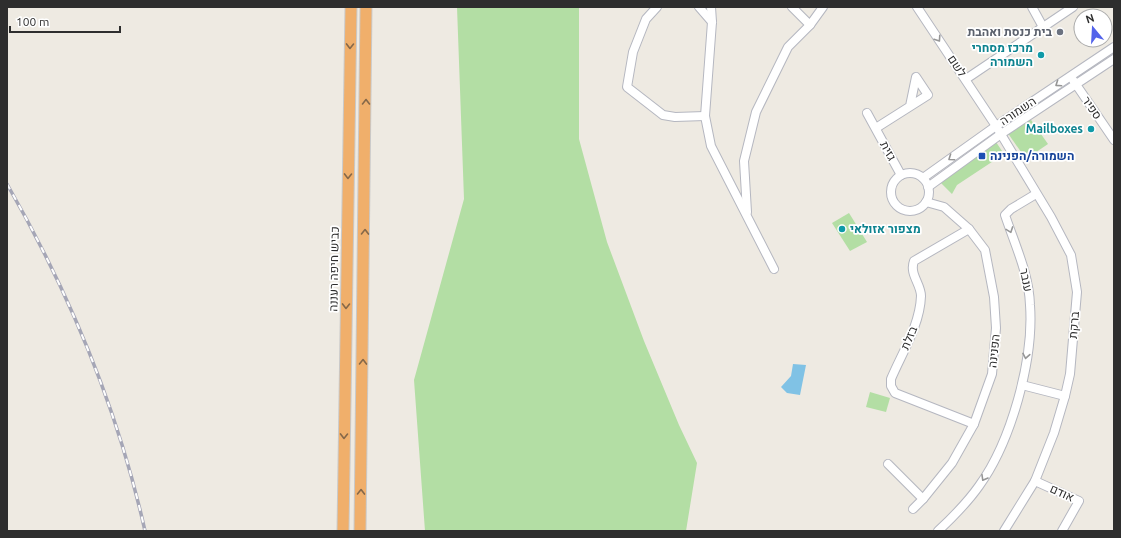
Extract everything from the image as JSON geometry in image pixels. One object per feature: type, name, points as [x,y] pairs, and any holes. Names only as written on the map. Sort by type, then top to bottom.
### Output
[{"type":"highway","name":"כביש חיפה רעננה","points":[[343,531],[351,7]]},
{"type":"highway","points":[[360,531],[366,7]]},
{"type":"street","points":[[657,7],[646,19],[633,52],[627,87],[663,115],[675,117],[705,116]]},
{"type":"street","points":[[699,7],[712,22]]},
{"type":"street","points":[[711,7],[712,22],[705,116],[711,146],[774,269]]},
{"type":"street","points":[[792,7],[810,25]]},
{"type":"street","points":[[747,214],[744,161],[756,112],[788,47],[810,25],[823,7]]},
{"type":"street","name":"לשם","points":[[916,7],[965,77],[996,126]]},
{"type":"street","points":[[1032,7],[1043,27]]},
{"type":"street","points":[[965,77],[1073,7]]},
{"type":"street","name":"השמורה","points":[[923,178],[996,126],[1114,47]]},
{"type":"street","name":"השמורה","points":[[928,186],[1001,134],[1114,58]]},
{"type":"street","name":"ספיר","points":[[1070,76],[1114,140]]},
{"type":"street","name":"גזית","points":[[876,128],[910,106]]},
{"type":"street","name":"גזית","points":[[867,113],[901,175]]},
{"type":"street","name":"ברקת","points":[[996,126],[1051,217],[1071,255],[1078,292],[1070,374],[1054,433],[1035,481],[1004,531]]},
{"type":"street","points":[[914,173],[923,178],[928,186],[929,195],[926,202],[922,207],[911,211],[900,208],[892,198],[891,189],[894,181],[901,175],[914,173]]},
{"type":"street","name":"ענבר","points":[[938,531],[961,509],[980,485],[1002,447],[1022,385],[1029,340],[1030,305],[1023,265],[1005,215],[1011,209],[1036,194]]},
{"type":"street","name":"הפנינה","points":[[913,509],[923,499],[952,462],[974,424],[992,374],[996,328],[994,297],[985,250],[969,228],[944,207],[926,202]]},
{"type":"street","name":"בזלת","points":[[969,228],[914,261],[911,267],[921,295],[919,310],[914,327],[891,379],[891,386],[895,394],[974,424]]},
{"type":"street","points":[[1022,385],[1065,396]]},
{"type":"street","points":[[888,464],[923,499]]},
{"type":"street","name":"אודם","points":[[1035,481],[1078,501],[1062,531]]},
{"type":"green space","points":[[457,7],[579,7],[579,139],[607,242],[644,341],[679,425],[697,463],[686,531],[425,531],[414,380],[464,199]]},
{"type":"green space","points":[[1029,117],[1048,144],[1026,159],[1007,132]]},
{"type":"green space","points":[[996,142],[1004,154],[957,185],[952,194],[938,180]]},
{"type":"green space","points":[[849,213],[867,242],[850,251],[832,223]]},
{"type":"green space","points":[[870,392],[890,398],[886,412],[866,407]]},
{"type":"water","points":[[793,364],[806,365],[800,395],[787,393],[781,387],[791,376]]},
{"type":"railway","points":[[7,184],[51,267],[71,309],[89,353],[121,441],[145,531]]},
{"type":"place","name":"בית כנסת ואהבת","points":[[1060,32]]},
{"type":"place","name":"מרכז מסחרי השמורה","points":[[1041,55]]},
{"type":"place","name":"Mailboxes","points":[[1091,129]]},
{"type":"place","name":"השמורה/הפנינה","points":[[982,156]]},
{"type":"place","name":"מצפור אזולאי","points":[[842,229]]}]
